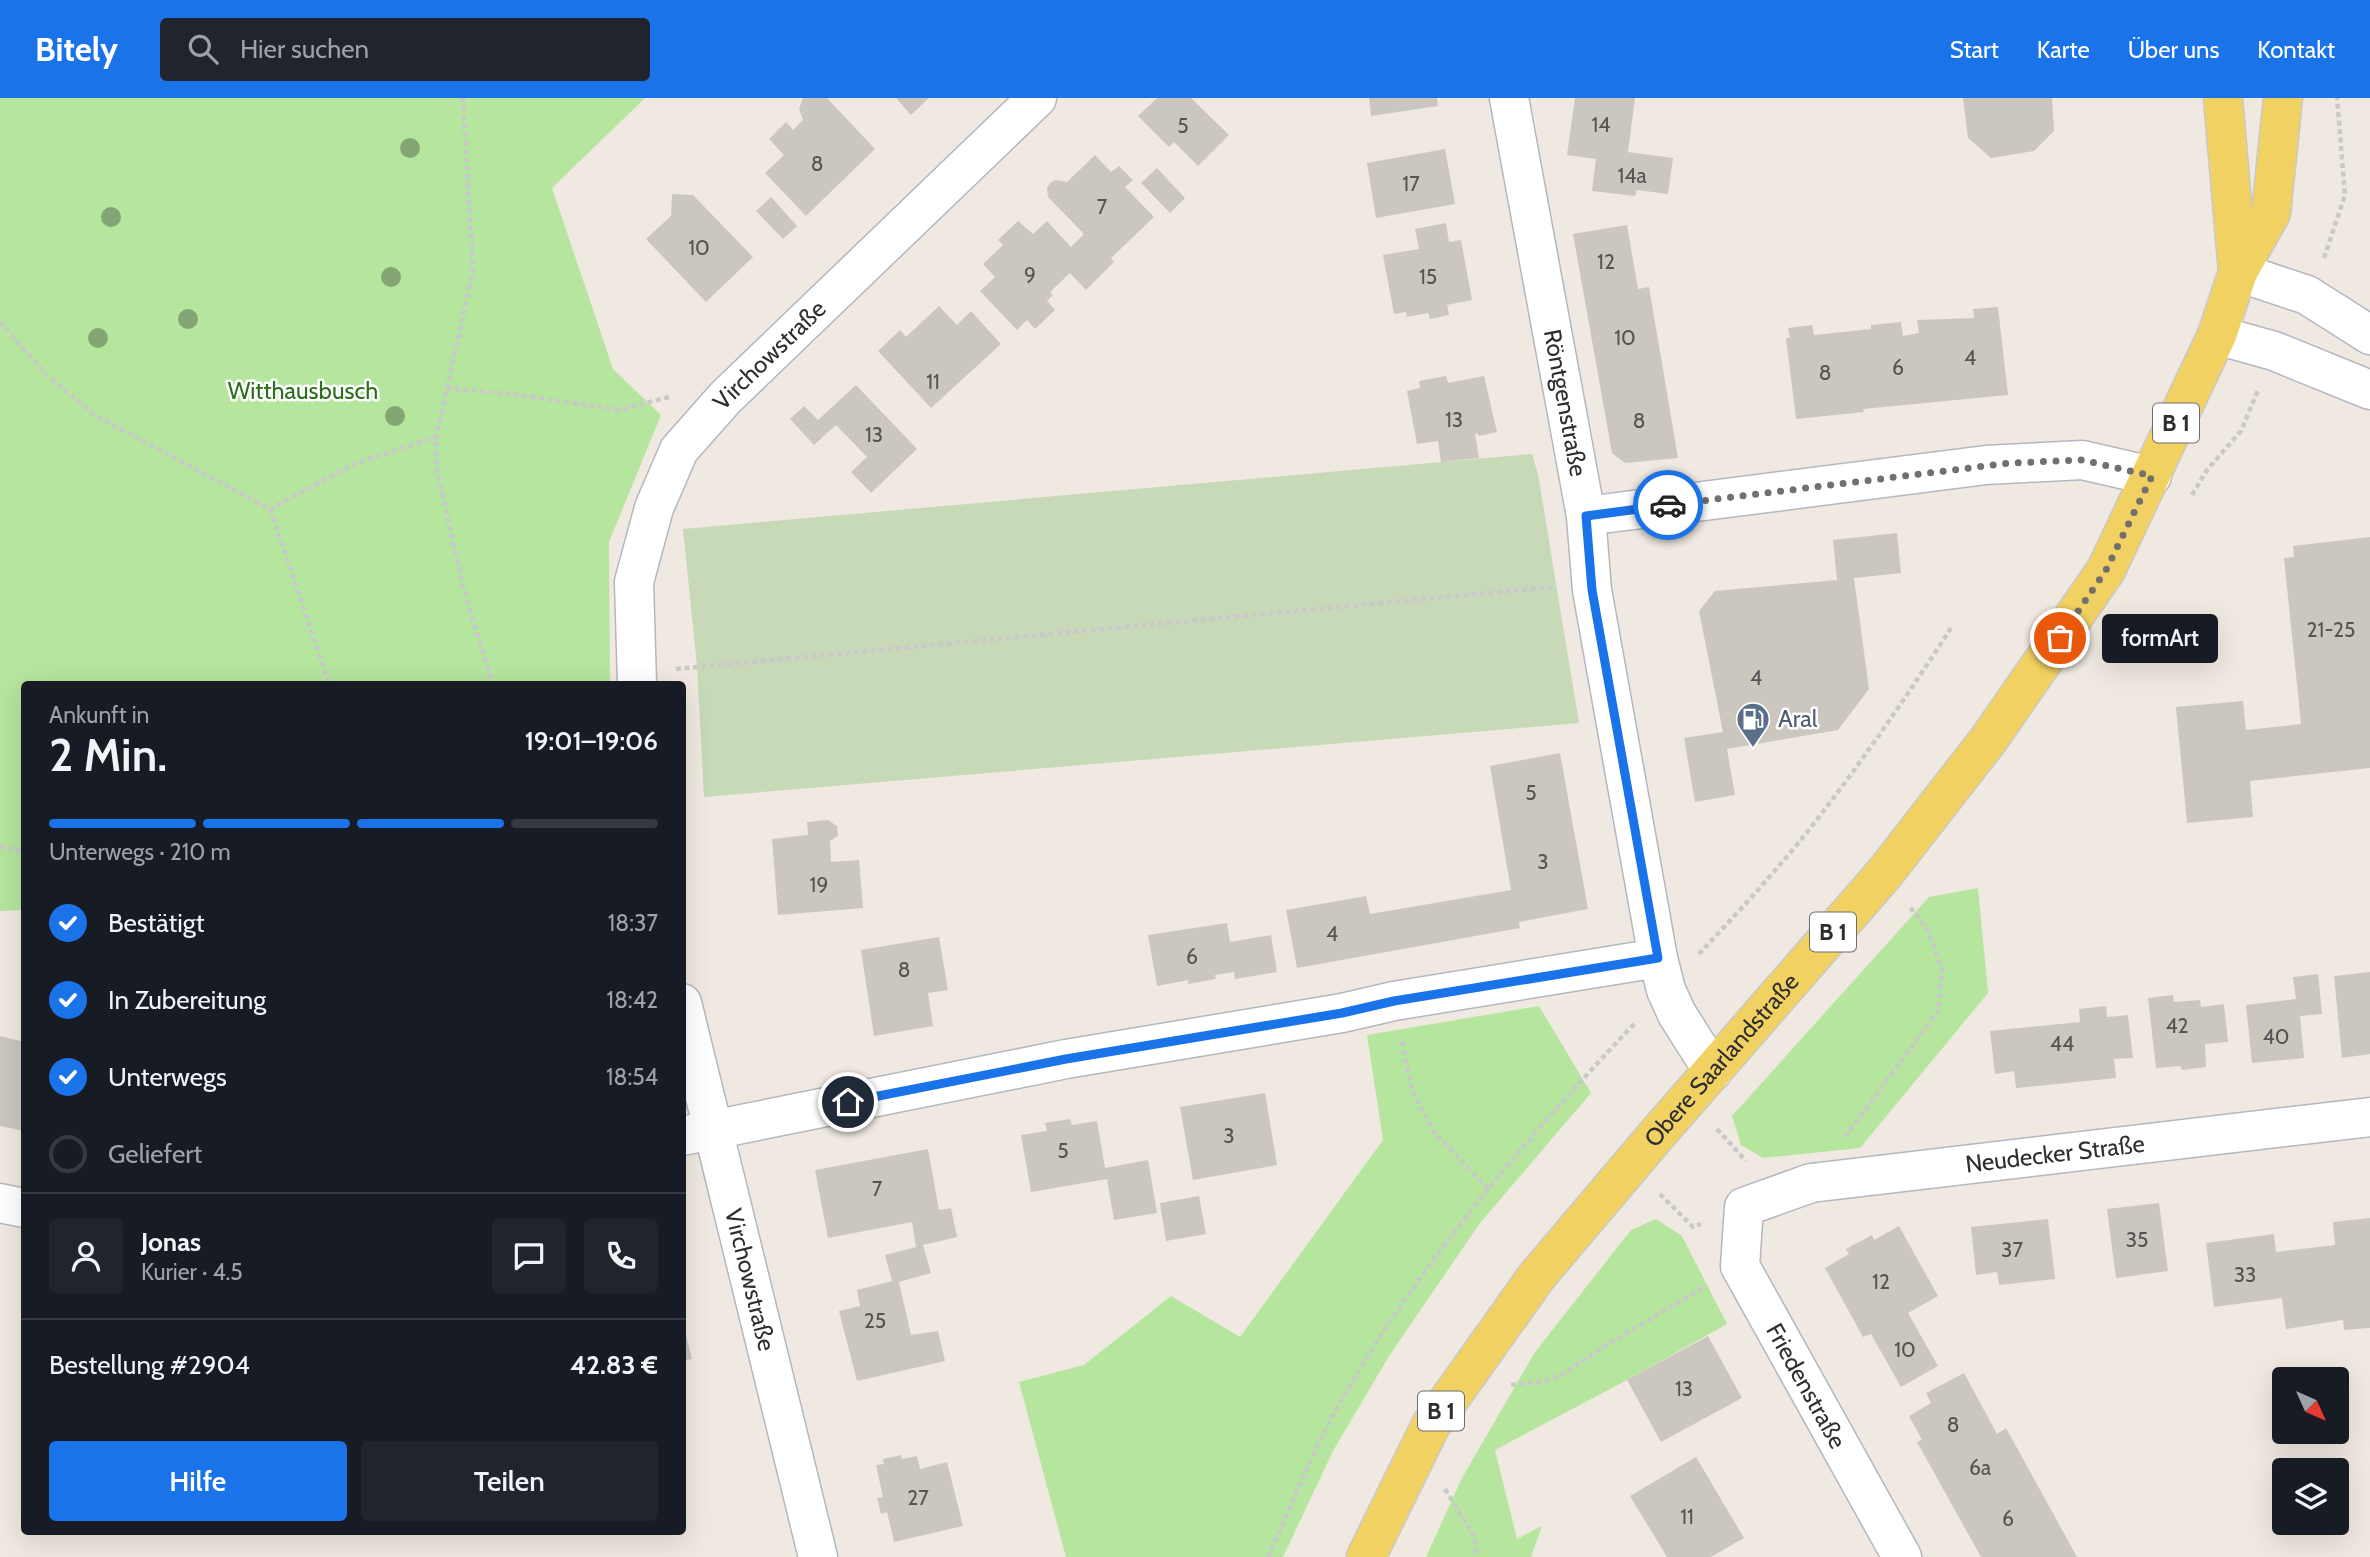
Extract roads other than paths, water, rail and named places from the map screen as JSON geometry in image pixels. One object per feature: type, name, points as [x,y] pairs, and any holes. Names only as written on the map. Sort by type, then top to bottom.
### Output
[{"type":"main road","name":"Obere Saarlandstraße","points":[[2223,98],[2238,272]]},
{"type":"main road","name":"Obere Saarlandstraße","points":[[1366,1557],[1431,1425],[1529,1287],[1659,1132],[1884,874],[1989,739],[2106,570],[2217,335],[2238,272],[2271,213],[2283,98]]},
{"type":"street","name":"Virchowstraße","points":[[637,679],[634,582],[653,508],[679,450],[724,398],[1037,98]]},
{"type":"street","name":"Röntgenstraße","points":[[1509,98],[1586,516],[1592,590],[1662,974],[1677,1014],[1713,1071]]},
{"type":"street","points":[[2238,272],[2307,295],[2370,335]]},
{"type":"street","points":[[2217,335],[2274,351],[2370,390]]},
{"type":"street","points":[[1586,516],[1986,465],[2082,460],[2152,476]]},
{"type":"street","points":[[697,1133],[1066,1059],[1342,1013],[1394,1001],[1662,974]]},
{"type":"street","name":"Virchowstraße","points":[[686,1038],[697,1133],[818,1557]]},
{"type":"street","name":"Neudecker Straße","points":[[1740,1266],[1744,1207],[1811,1183],[2370,1117]]},
{"type":"street","points":[[0,1203],[21,1207]]},
{"type":"street","name":"Friedenstraße","points":[[1740,1266],[1902,1557]]},
{"type":"place","name":"formArt","points":[[2060,638]]},
{"type":"place","name":"Aral","points":[[1753,749]]},
{"type":"park label","name":"Witthausbusch","points":[[303,391]]}]
